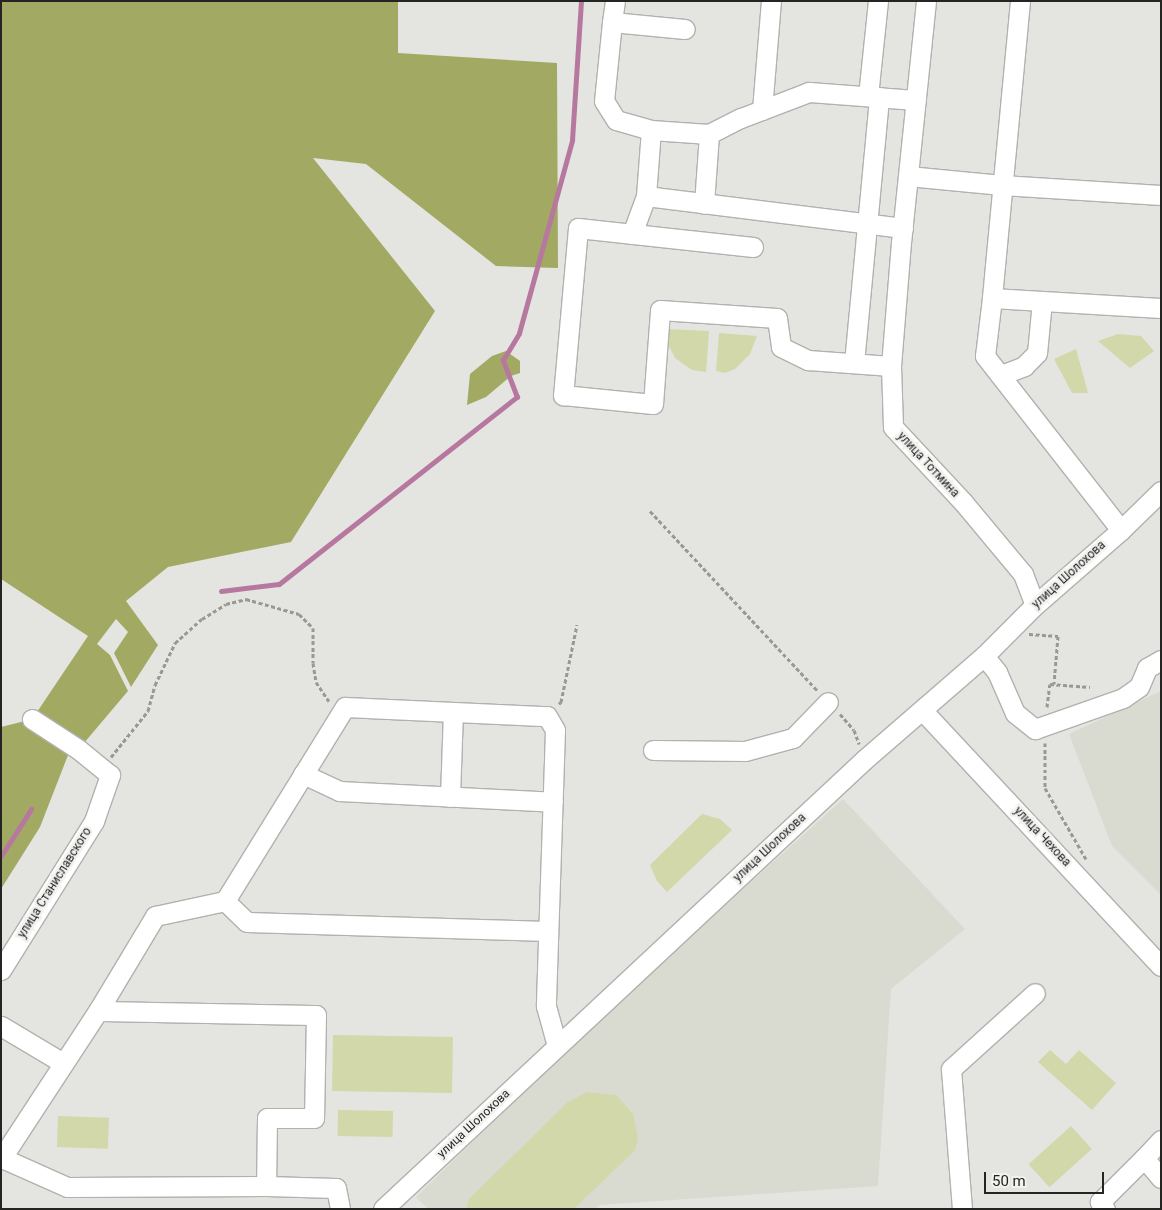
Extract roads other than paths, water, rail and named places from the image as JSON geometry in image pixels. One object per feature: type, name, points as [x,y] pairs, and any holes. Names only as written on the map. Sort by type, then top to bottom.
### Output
[{"type":"street","points":[[615,1],[604,101],[616,120],[651,130],[709,134],[741,118],[809,92],[916,100]]},
{"type":"street","points":[[762,110],[771,1]]},
{"type":"street","points":[[854,363],[867,224],[878,1]]},
{"type":"street","points":[[1020,1],[985,356],[1121,530]]},
{"type":"street","name":"улица Тотмина","points":[[924,2],[891,366],[893,427],[963,502],[1023,574],[1035,605]]},
{"type":"street","points":[[612,22],[684,29]]},
{"type":"street","points":[[632,234],[646,196],[651,130]]},
{"type":"street","points":[[704,204],[709,134]]},
{"type":"street","points":[[908,176],[1002,185],[1161,195]]},
{"type":"street","points":[[646,196],[867,224],[902,235]]},
{"type":"street","points":[[753,247],[578,228],[562,395],[653,404],[660,310],[777,318],[781,347],[808,360],[891,366]]},
{"type":"street","points":[[992,298],[1161,308]]},
{"type":"street","points":[[1001,375],[1024,366],[1037,353],[1042,301]]},
{"type":"street","name":"улица Шолохова","points":[[382,1209],[865,759],[984,656],[1035,605],[1121,530],[1161,491]]},
{"type":"street","points":[[984,656],[997,672],[1014,713],[1035,730],[1123,698],[1139,687],[1147,668],[1161,660]]},
{"type":"street","points":[[653,750],[745,752],[793,738],[828,702]]},
{"type":"street","points":[[340,1209],[336,1188],[66,1186],[2,1158],[98,1011],[155,916],[225,901],[345,706],[547,716],[555,730],[546,1006],[557,1046]]},
{"type":"street","name":"улица Чехова","points":[[922,710],[1161,966]]},
{"type":"street","points":[[450,797],[453,712]]},
{"type":"street","name":"улица Станиславского","points":[[1,970],[94,821],[110,775],[78,749],[32,719]]},
{"type":"street","points":[[303,774],[339,791],[553,802]]},
{"type":"street","points":[[225,901],[247,922],[548,931]]},
{"type":"street","points":[[962,1209],[951,1070],[1035,993]]},
{"type":"street","points":[[98,1011],[316,1015],[314,1118],[267,1118],[266,1186]]},
{"type":"street","points":[[1,1026],[63,1063]]},
{"type":"street","points":[[1105,1209],[1100,1202],[1161,1140]]},
{"type":"street","points":[[1144,1158],[1161,1178]]},
{"type":"waterway","points":[[221,591],[279,584],[517,397],[503,360],[519,333],[572,140],[581,1]]},
{"type":"waterway","points":[[1,856],[31,809]]}]
